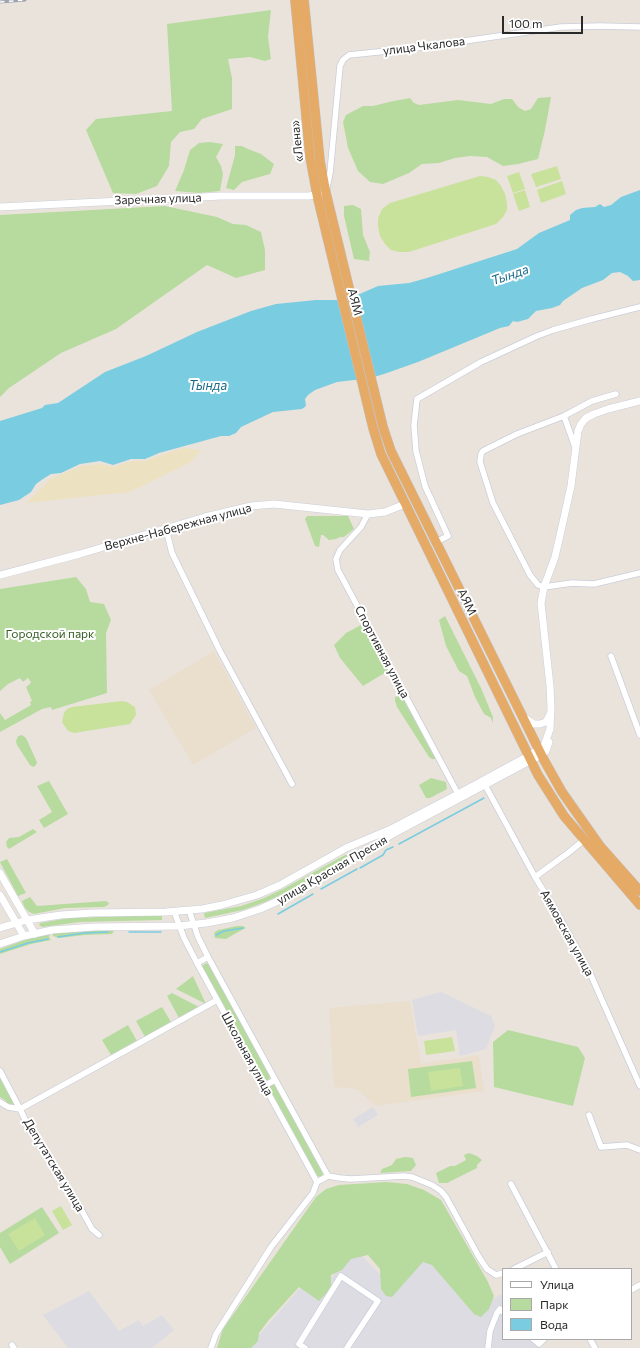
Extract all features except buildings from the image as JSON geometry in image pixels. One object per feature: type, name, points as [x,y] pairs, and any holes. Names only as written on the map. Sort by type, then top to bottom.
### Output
[{"type":"highway","name":"«Лена»","points":[[300,1],[320,161],[321,194],[337,278]]},
{"type":"highway","name":"«Лена»","points":[[321,194],[346,275]]},
{"type":"highway","name":"АЯМ","points":[[346,275],[378,406],[391,451],[540,753],[562,792],[600,846],[640,892]]},
{"type":"highway","name":"АЯМ","points":[[337,278],[381,454],[529,758],[560,810],[640,905]]},
{"type":"street","name":"улица Чкалова","points":[[321,194],[330,173],[340,66],[348,55],[416,48],[561,27],[640,27]]},
{"type":"street","name":"Заречная улица","points":[[0,207],[222,196],[321,194]]},
{"type":"street","points":[[436,542],[448,536],[425,486],[416,451],[414,425],[417,399],[482,362],[537,336],[573,324],[640,307]]},
{"type":"street","points":[[616,394],[592,401],[564,416],[517,434],[483,451],[480,457],[484,476],[493,503],[530,576],[538,585],[544,587],[572,583],[594,584],[640,573]]},
{"type":"street","points":[[529,758],[540,753],[550,729],[550,686],[540,603],[559,543],[571,486],[578,430],[586,418],[608,408],[640,401]]},
{"type":"street","points":[[564,416],[575,448]]},
{"type":"street","name":"Верхне-Набережная улица","points":[[0,575],[251,506],[274,504],[368,514],[385,512],[406,504]]},
{"type":"street","name":"Спортивная улица","points":[[368,514],[361,527],[340,550],[336,559],[338,570],[458,794]]},
{"type":"street","points":[[166,529],[172,553],[220,651],[292,784]]},
{"type":"street","points":[[611,656],[640,735]]},
{"type":"street","points":[[521,714],[531,722],[540,724],[547,720],[551,708]]},
{"type":"street","name":"улица Красная Пресня","points":[[0,944],[24,936],[52,930],[179,926],[193,924],[233,918],[271,905],[333,872],[391,835],[485,785],[529,758]]},
{"type":"street","name":"улица Красная Пресня","points":[[0,928],[27,920],[86,913],[174,912],[222,906],[257,895],[280,885],[346,848],[389,830],[529,758]]},
{"type":"street","name":"Аямовская улица","points":[[485,785],[535,877],[556,911],[590,973],[640,1086]]},
{"type":"street","points":[[535,877],[584,840]]},
{"type":"street","points":[[0,873],[34,934]]},
{"type":"street","points":[[0,895],[24,936]]},
{"type":"street","name":"Школьная улица","points":[[189,910],[193,924],[208,957],[328,1176]]},
{"type":"street","points":[[12,916],[22,911]]},
{"type":"street","name":"Школьная улица","points":[[174,912],[196,963],[317,1182]]},
{"type":"street","points":[[196,963],[208,957]]},
{"type":"street","points":[[0,1102],[8,1108],[20,1108],[217,1000]]},
{"type":"street","name":"Депутатская улица","points":[[0,1071],[31,1132],[43,1148],[77,1202],[92,1229],[98,1235]]},
{"type":"street","points":[[264,1086],[275,1080]]},
{"type":"street","points":[[589,1115],[601,1147],[627,1146],[640,1150]]},
{"type":"street","points":[[211,1348],[216,1334],[271,1247],[313,1193],[317,1182],[328,1176],[351,1179],[404,1176],[412,1177],[432,1185],[441,1191],[446,1197],[487,1269],[496,1275],[502,1273]]},
{"type":"street","points":[[511,1184],[556,1268]]},
{"type":"street","points":[[516,1268],[548,1252]]},
{"type":"street","points":[[305,1348],[299,1344],[341,1276],[378,1301],[347,1348]]},
{"type":"street","points":[[488,1348],[490,1331],[497,1313],[500,1309],[502,1311]]},
{"type":"street","points":[[534,1340],[539,1344],[543,1340]]},
{"type":"shaded area","points":[[214,651],[256,728],[193,765],[149,690]]},
{"type":"shaded area","points":[[441,992],[491,1016],[495,1026],[486,1049],[460,1056],[456,1030],[418,1036],[412,1000]]},
{"type":"shaded area","points":[[410,1001],[421,1064],[479,1055],[484,1091],[375,1106],[357,1089],[334,1087],[329,1008]]},
{"type":"shaded area","points":[[373,1107],[378,1115],[358,1127],[353,1119]]},
{"type":"shaded area","points":[[354,1248],[397,1291],[429,1255],[476,1309],[502,1294],[502,1340],[534,1340],[538,1348],[248,1348],[300,1288],[316,1298]]},
{"type":"shaded area","points":[[89,1291],[119,1331],[139,1320],[143,1326],[162,1315],[174,1330],[152,1348],[68,1348],[43,1315]]},
{"type":"green space","points":[[271,10],[268,37],[271,59],[265,61],[250,57],[228,59],[232,78],[232,109],[202,119],[194,129],[180,132],[171,142],[169,166],[157,186],[136,194],[113,193],[86,130],[96,119],[172,111],[167,24]]},
{"type":"green space","points":[[551,97],[538,159],[503,166],[487,157],[470,156],[455,158],[439,163],[422,164],[409,173],[383,184],[370,182],[358,171],[348,148],[343,122],[346,115],[363,106],[373,106],[410,98],[414,103],[419,105],[458,100],[491,104],[504,99],[512,99],[518,107],[525,111],[531,109],[538,98]]},
{"type":"green space","points":[[210,142],[223,144],[216,157],[223,174],[220,191],[199,193],[175,191],[184,170],[190,150],[199,143]]},
{"type":"green space","points":[[235,146],[242,146],[261,154],[274,164],[270,174],[242,182],[234,190],[226,188],[235,155]]},
{"type":"green space","points":[[557,166],[561,179],[536,187],[531,174]]},
{"type":"green space","points":[[519,172],[525,189],[513,193],[507,176]]},
{"type":"green space","points":[[480,176],[496,180],[505,194],[507,210],[496,224],[409,252],[391,250],[385,244],[380,236],[378,218],[382,209],[390,203]]},
{"type":"green space","points":[[562,181],[566,194],[541,203],[537,190]]},
{"type":"green space","points":[[525,190],[530,207],[519,211],[513,194]]},
{"type":"green space","points":[[353,205],[361,209],[363,235],[370,252],[369,261],[354,259],[344,216],[344,206]]},
{"type":"green space","points":[[165,206],[217,217],[233,224],[246,225],[261,232],[265,250],[265,270],[236,278],[207,265],[116,329],[61,353],[9,388],[0,397],[0,215]]},
{"type":"green space","points":[[307,516],[348,516],[354,529],[344,537],[336,539],[329,540],[321,535],[319,547],[315,546],[305,519]]},
{"type":"green space","name":"Городской парк","points":[[76,577],[86,589],[90,602],[104,604],[111,620],[106,633],[107,693],[52,710],[51,707],[42,709],[0,732],[0,713],[5,720],[31,705],[30,702],[32,701],[26,687],[31,682],[28,678],[23,682],[20,678],[8,684],[0,691],[0,589]]},
{"type":"green space","points":[[445,616],[481,688],[493,717],[493,723],[491,718],[484,714],[475,697],[467,676],[459,671],[446,646],[439,620]]},
{"type":"green space","points":[[361,625],[388,671],[363,686],[340,658],[334,645],[346,633]]},
{"type":"green space","points":[[401,695],[436,759],[429,757],[397,707],[395,697]]},
{"type":"green space","points":[[122,701],[135,707],[136,715],[130,724],[74,733],[68,731],[62,722],[64,713],[67,709],[72,707]]},
{"type":"green space","points":[[22,735],[26,738],[36,760],[37,763],[33,767],[30,765],[17,745],[16,741],[18,736]]},
{"type":"green space","points":[[431,778],[446,782],[447,789],[430,798],[426,798],[419,785]]},
{"type":"green space","points":[[49,781],[68,814],[44,828],[39,820],[52,812],[37,786]]},
{"type":"green space","points":[[33,829],[37,832],[9,849],[7,847],[6,842],[9,838],[19,837]]},
{"type":"green space","points":[[347,855],[347,858],[285,893],[265,902],[243,910],[205,918],[204,913],[241,906],[264,898]]},
{"type":"green space","points":[[7,859],[26,893],[18,896],[0,862]]},
{"type":"green space","points":[[30,897],[37,906],[106,901],[109,903],[104,907],[65,908],[34,914],[25,908],[22,901]]},
{"type":"green space","points":[[162,915],[162,920],[80,922],[42,927],[39,925],[40,923],[69,918]]},
{"type":"green space","points":[[243,926],[246,928],[226,939],[215,938],[214,933],[218,930]]},
{"type":"green space","points":[[113,929],[114,931],[112,934],[59,938],[53,936],[53,934],[79,930]]},
{"type":"green space","points":[[50,934],[49,937],[51,940],[31,944],[0,954],[0,949],[30,938]]},
{"type":"green space","points":[[207,963],[270,1075],[269,1080],[264,1078],[203,969],[203,965]]},
{"type":"green space","points":[[193,976],[206,1004],[176,989]]},
{"type":"green space","points":[[172,993],[199,1007],[179,1018],[167,996]]},
{"type":"green space","points":[[162,1007],[171,1022],[145,1037],[136,1021]]},
{"type":"green space","points":[[128,1025],[137,1041],[111,1055],[102,1040]]},
{"type":"green space","points":[[508,1030],[578,1047],[585,1058],[573,1106],[494,1087],[493,1042]]},
{"type":"green space","points":[[452,1037],[455,1051],[426,1055],[424,1041]]},
{"type":"green space","points":[[472,1061],[476,1088],[411,1097],[408,1069]]},
{"type":"green space","points":[[460,1068],[463,1086],[431,1091],[428,1072]]},
{"type":"green space","points":[[0,1074],[12,1096],[13,1105],[10,1106],[0,1097]]},
{"type":"green space","points":[[273,1084],[276,1086],[323,1172],[322,1177],[317,1176],[270,1090],[269,1087]]},
{"type":"green space","points":[[469,1153],[482,1160],[477,1165],[477,1168],[447,1183],[439,1183],[436,1173],[466,1160],[464,1155]]},
{"type":"green space","points":[[405,1157],[413,1158],[416,1165],[411,1171],[380,1173],[382,1169],[392,1165],[396,1159]]},
{"type":"green space","points":[[386,1182],[407,1184],[424,1190],[441,1200],[488,1282],[494,1296],[489,1309],[481,1317],[474,1314],[432,1265],[423,1262],[392,1297],[386,1296],[381,1289],[380,1269],[368,1255],[351,1259],[342,1270],[331,1275],[331,1288],[319,1301],[299,1287],[268,1321],[259,1333],[258,1341],[251,1348],[217,1348],[223,1329],[316,1197],[326,1189],[339,1185]]},
{"type":"green space","points":[[61,1206],[72,1225],[63,1230],[52,1211]]},
{"type":"green space","points":[[42,1207],[59,1233],[10,1264],[0,1247],[0,1233]]},
{"type":"green space","points":[[35,1218],[45,1235],[19,1251],[8,1234]]},
{"type":"sand","points":[[184,448],[202,450],[191,462],[130,492],[26,503],[50,479],[81,466],[100,464],[114,467],[131,461],[145,461]]},
{"type":"water","name":"Тында","points":[[640,190],[640,280],[633,281],[628,276],[620,272],[612,273],[603,280],[582,288],[563,301],[560,305],[536,311],[528,319],[517,322],[513,321],[509,326],[500,328],[418,362],[384,374],[364,380],[337,382],[315,390],[305,399],[306,406],[302,409],[273,412],[241,427],[236,433],[229,436],[221,436],[159,453],[145,459],[131,459],[113,465],[100,461],[80,464],[61,473],[51,474],[36,484],[31,492],[19,500],[0,505],[0,421],[42,408],[45,405],[58,403],[105,372],[146,356],[197,332],[251,311],[276,304],[316,300],[346,300],[378,286],[409,283],[427,278],[517,249],[539,233],[570,220],[570,215],[576,210],[595,207],[600,204],[604,207],[611,205],[621,197]]},
{"type":"waterway","points":[[399,844],[484,798]]},
{"type":"waterway","points":[[360,868],[383,855],[386,850],[393,847]]},
{"type":"waterway","points":[[321,889],[357,869]]},
{"type":"waterway","points":[[278,914],[313,894]]},
{"type":"waterway","points":[[216,935],[224,931],[243,928]]},
{"type":"waterway","points":[[58,937],[84,933],[108,932]]},
{"type":"waterway","points":[[129,932],[161,932]]},
{"type":"waterway","points":[[0,952],[28,943],[48,939]]},
{"type":"railway","points":[[0,2],[25,0]]}]
